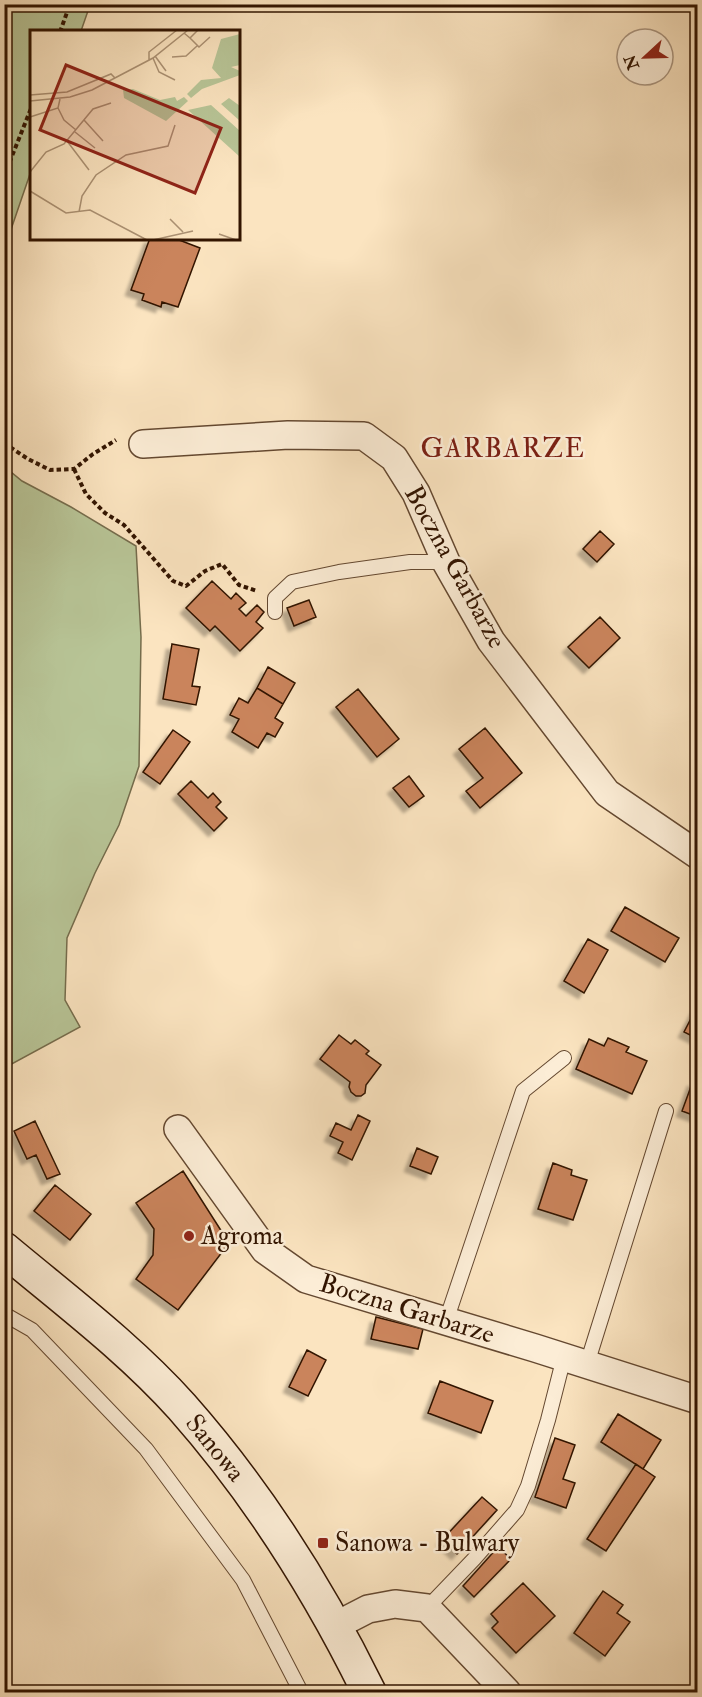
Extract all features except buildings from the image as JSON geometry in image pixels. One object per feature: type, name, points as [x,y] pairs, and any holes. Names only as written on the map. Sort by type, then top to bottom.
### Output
[{"type":"main road","name":"Sanowa","points":[[4,1249],[131,1356],[181,1406],[230,1464],[281,1537],[335,1626],[369,1692]]},
{"type":"street","name":"Boczna Garbarze","points":[[143,444],[288,435],[364,436],[394,458],[416,493],[446,562],[491,641],[607,793],[698,855]]},
{"type":"street","name":"Boczna Garbarze","points":[[178,1129],[265,1250],[306,1279],[698,1400]]},
{"type":"street","points":[[335,1626],[368,1609],[395,1604],[427,1608],[507,1692]]},
{"type":"lane","points":[[275,612],[274,598],[292,582],[339,572],[410,562],[446,562]]},
{"type":"lane","points":[[446,1321],[523,1091],[564,1058]]},
{"type":"lane","points":[[427,1608],[517,1510],[528,1486],[548,1420],[575,1361],[666,1111]]},
{"type":"lane","points":[[4,1314],[32,1330],[146,1449],[243,1580],[301,1692]]},
{"type":"path","points":[[61,30],[70,4]]},
{"type":"path","points":[[4,176],[30,111]]},
{"type":"path","points":[[4,443],[50,470],[74,468],[117,439],[143,444]]},
{"type":"path","points":[[74,468],[86,494],[105,513],[124,525],[173,581],[186,586],[205,571],[222,564],[239,585],[262,592],[276,590],[292,582]]},
{"type":"green space","points":[[5,4],[90,5],[81,30],[30,30],[30,174],[5,247]]},
{"type":"green space","points":[[5,467],[22,481],[136,546],[141,637],[139,766],[119,825],[67,938],[65,1000],[80,1027],[8,1066],[4,1059]]},
{"type":"place","name":"Agroma","points":[[189,1236]]},
{"type":"place","name":"Sanowa - Bulwary","points":[[323,1543]]},
{"type":"district","name":"GARBARZE","points":[[503,448]]}]
